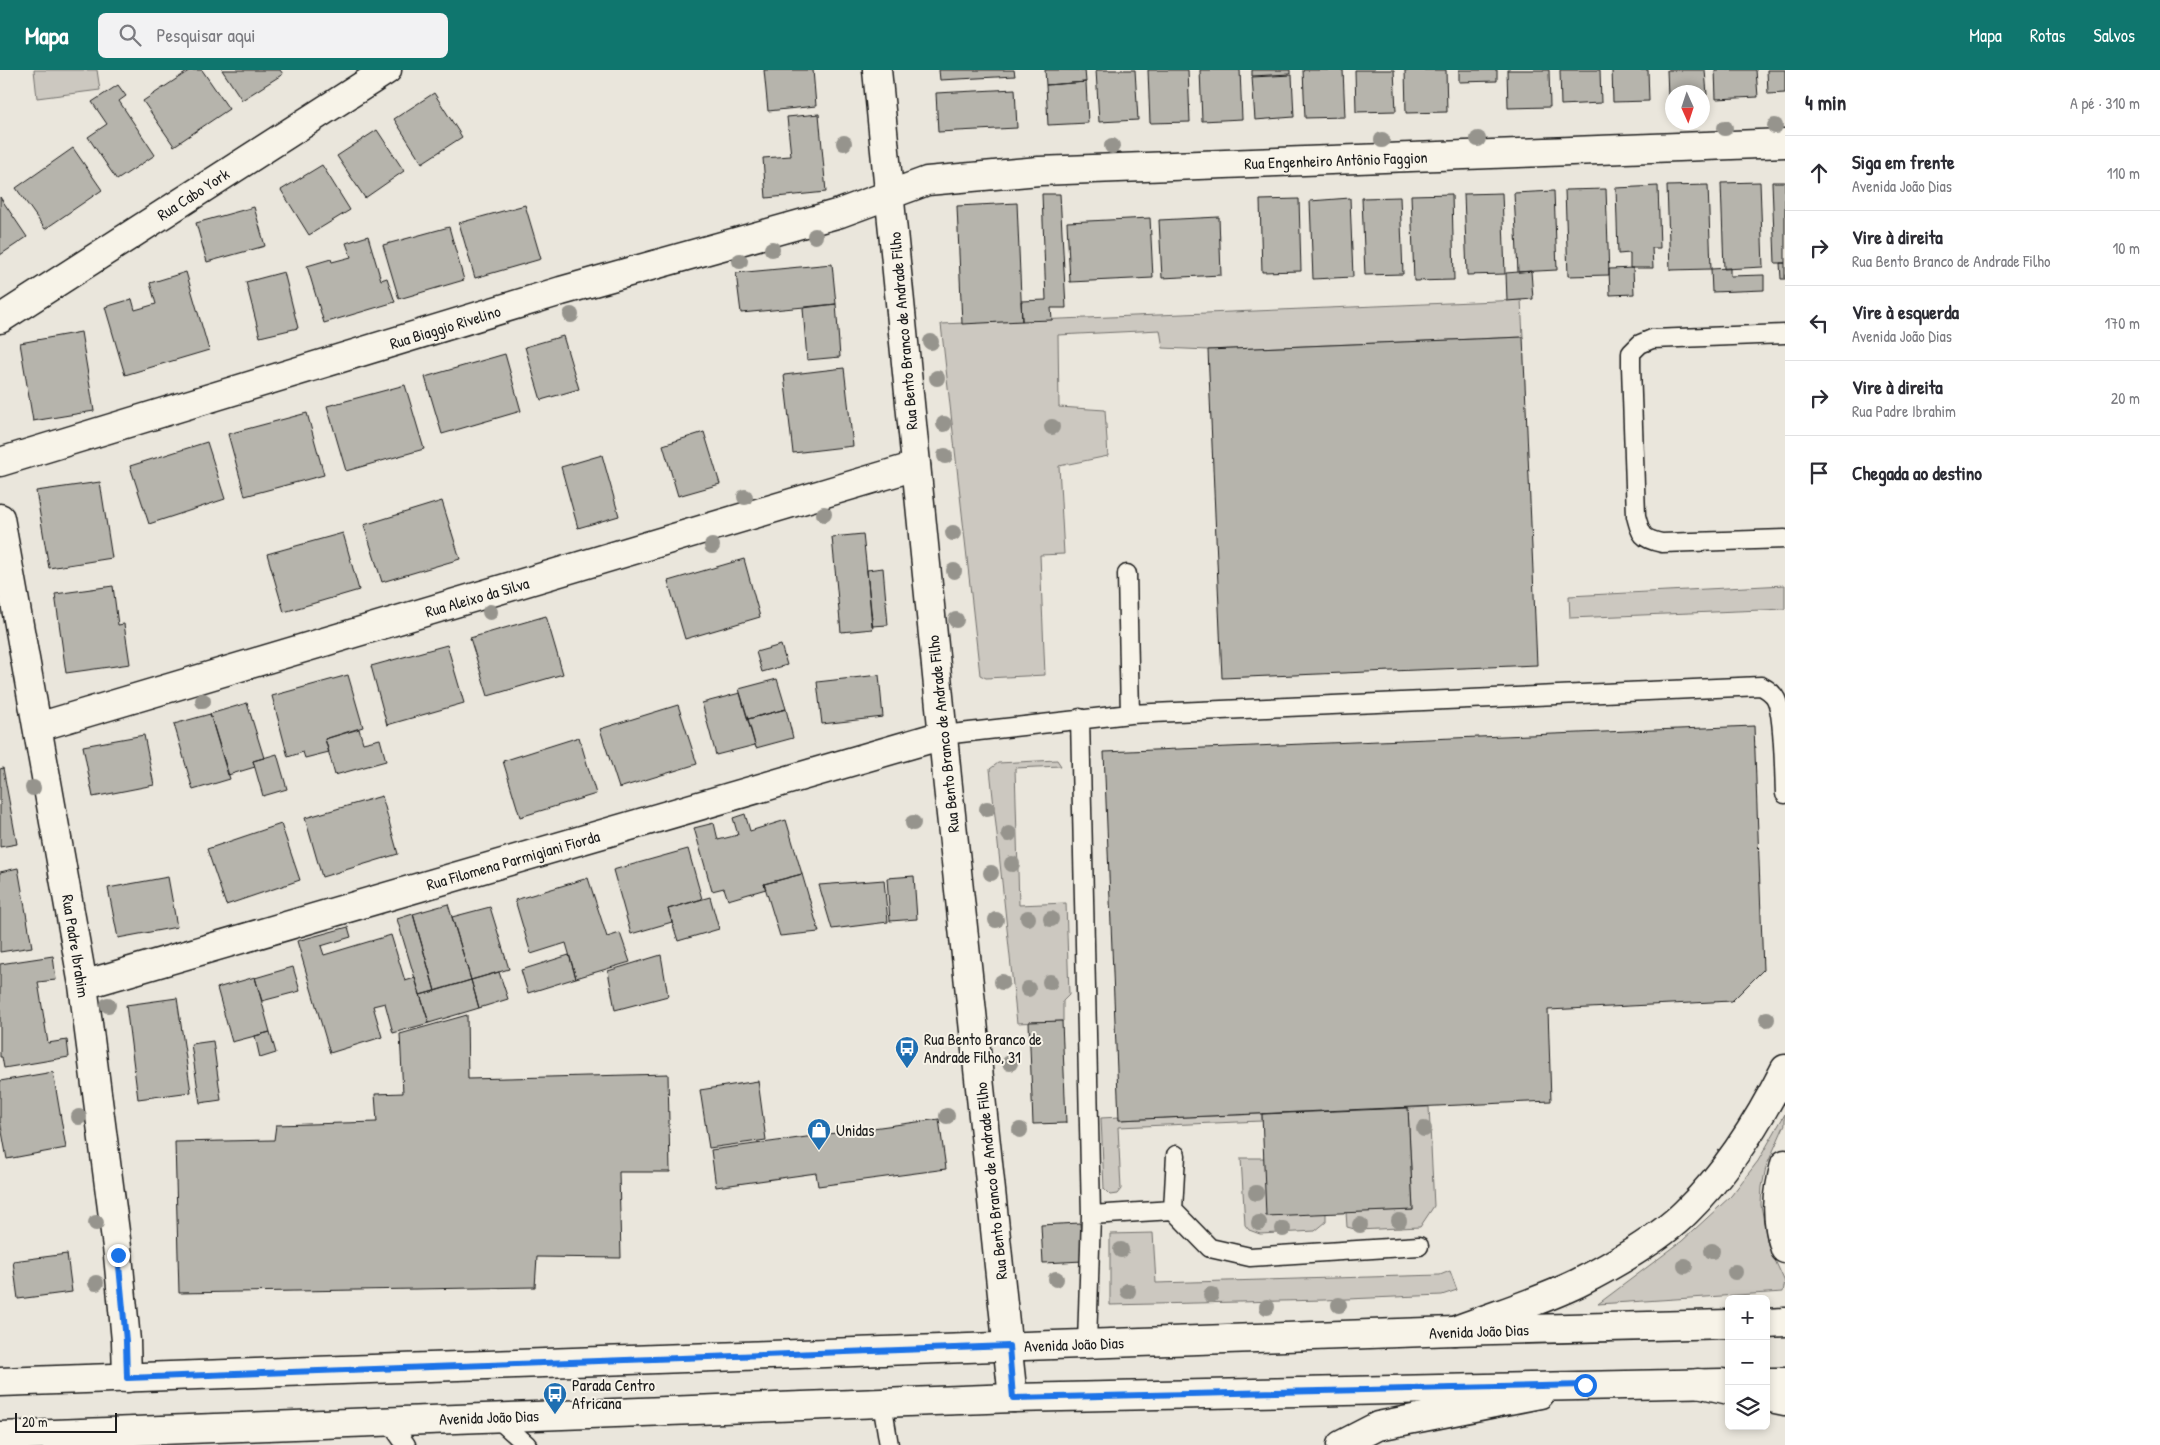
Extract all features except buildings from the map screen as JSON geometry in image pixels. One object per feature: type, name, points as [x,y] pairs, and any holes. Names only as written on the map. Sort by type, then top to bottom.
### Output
[{"type":"main road","name":"Rua Cabo York","points":[[0,319],[387,70]]},
{"type":"main road","name":"Rua Bento Branco de Andrade Filho","points":[[877,70],[943,735],[1013,1398]]},
{"type":"main road","name":"Rua Engenheiro Antônio Faggion","points":[[890,193],[927,181],[1039,171],[1785,143]]},
{"type":"main road","name":"Rua Biaggio Rivelino","points":[[0,462],[561,291],[840,213],[890,193]]},
{"type":"main road","name":"Rua Aleixo da Silva","points":[[38,727],[916,466]]},
{"type":"main road","name":"Rua Padre Ibrahim","points":[[0,518],[83,985],[118,1255],[126,1341],[127,1378]]},
{"type":"main road","name":"Rua Filomena Parmigiani Fiorda","points":[[83,985],[943,735]]},
{"type":"main road","points":[[1454,1331],[1578,1283],[1636,1251],[1685,1213],[1721,1174],[1766,1108],[1785,1069]]},
{"type":"main road","points":[[1785,1164],[1778,1191],[1777,1214],[1785,1248]]},
{"type":"main road","points":[[1770,1323],[1785,1322]]},
{"type":"main road","name":"Avenida João Dias","points":[[0,1382],[1454,1331],[1725,1324]]},
{"type":"main road","points":[[1770,1382],[1785,1382]]},
{"type":"main road","name":"Avenida João Dias","points":[[6,1439],[388,1421],[1013,1398],[1725,1383]]},
{"type":"main road","points":[[1698,1384],[1725,1389]]},
{"type":"main road","points":[[1341,1445],[1378,1426],[1585,1385]]},
{"type":"main road","points":[[1770,1398],[1785,1401]]},
{"type":"lane","points":[[1785,334],[1652,339],[1640,344],[1631,353],[1636,516],[1640,532],[1647,540],[1662,543],[1785,539]]},
{"type":"lane","points":[[1127,574],[1130,714]]},
{"type":"lane","points":[[943,735],[1080,718],[1130,714],[1761,686],[1769,690],[1776,698],[1780,714],[1785,794]]},
{"type":"lane","points":[[1080,718],[1091,1215],[1088,1344]]},
{"type":"lane","points":[[1176,1155],[1173,1210],[1210,1248],[1250,1257],[1419,1246]]},
{"type":"lane","points":[[1091,1215],[1173,1210]]},
{"type":"lane","points":[[882,1403],[889,1445]]},
{"type":"lane","points":[[496,1417],[528,1445]]},
{"type":"lane","points":[[388,1421],[406,1445]]},
{"type":"shaded area","points":[[34,70],[97,70],[100,90],[37,98]]},
{"type":"shaded area","points":[[1521,300],[1523,337],[1208,350],[1163,348],[1160,330],[1058,335],[1059,407],[1105,410],[1108,456],[1059,466],[1064,554],[1040,555],[1045,675],[986,678],[980,675],[941,324]]},
{"type":"shaded area","points":[[1785,585],[1785,609],[1570,618],[1569,596]]},
{"type":"shaded area","points":[[1057,760],[1061,766],[1015,768],[1019,905],[1066,903],[1069,995],[1063,1001],[1063,1021],[1017,1023],[990,769],[998,763]]},
{"type":"shaded area","points":[[1429,1107],[1434,1206],[1420,1227],[1358,1230],[1347,1227],[1346,1212],[1413,1210],[1408,1108]]},
{"type":"shaded area","points":[[1262,1114],[1262,1121],[1118,1127],[1121,1189],[1117,1194],[1110,1195],[1104,1189],[1101,1118],[1119,1117],[1119,1120]]},
{"type":"shaded area","points":[[1785,1114],[1785,1124],[1766,1167],[1761,1205],[1768,1245],[1785,1282],[1783,1292],[1598,1304],[1682,1241],[1731,1196],[1758,1161]]},
{"type":"shaded area","points":[[1241,1158],[1264,1158],[1326,1213],[1326,1222],[1315,1231],[1260,1234],[1249,1230],[1245,1225]]},
{"type":"shaded area","points":[[1153,1233],[1156,1283],[1440,1275],[1450,1271],[1457,1290],[1442,1295],[1110,1305],[1110,1234]]},
{"type":"place","name":"Rua Bento Branco de Andrade Filho, 31","points":[[907,1069]]},
{"type":"place","name":"Unidas","points":[[819,1151]]},
{"type":"place","name":"Parada Centro Africana","points":[[555,1415]]},
{"type":"route","points":[[118,1255],[126,1341],[127,1378],[1009,1346],[1013,1398],[1585,1385]]}]
